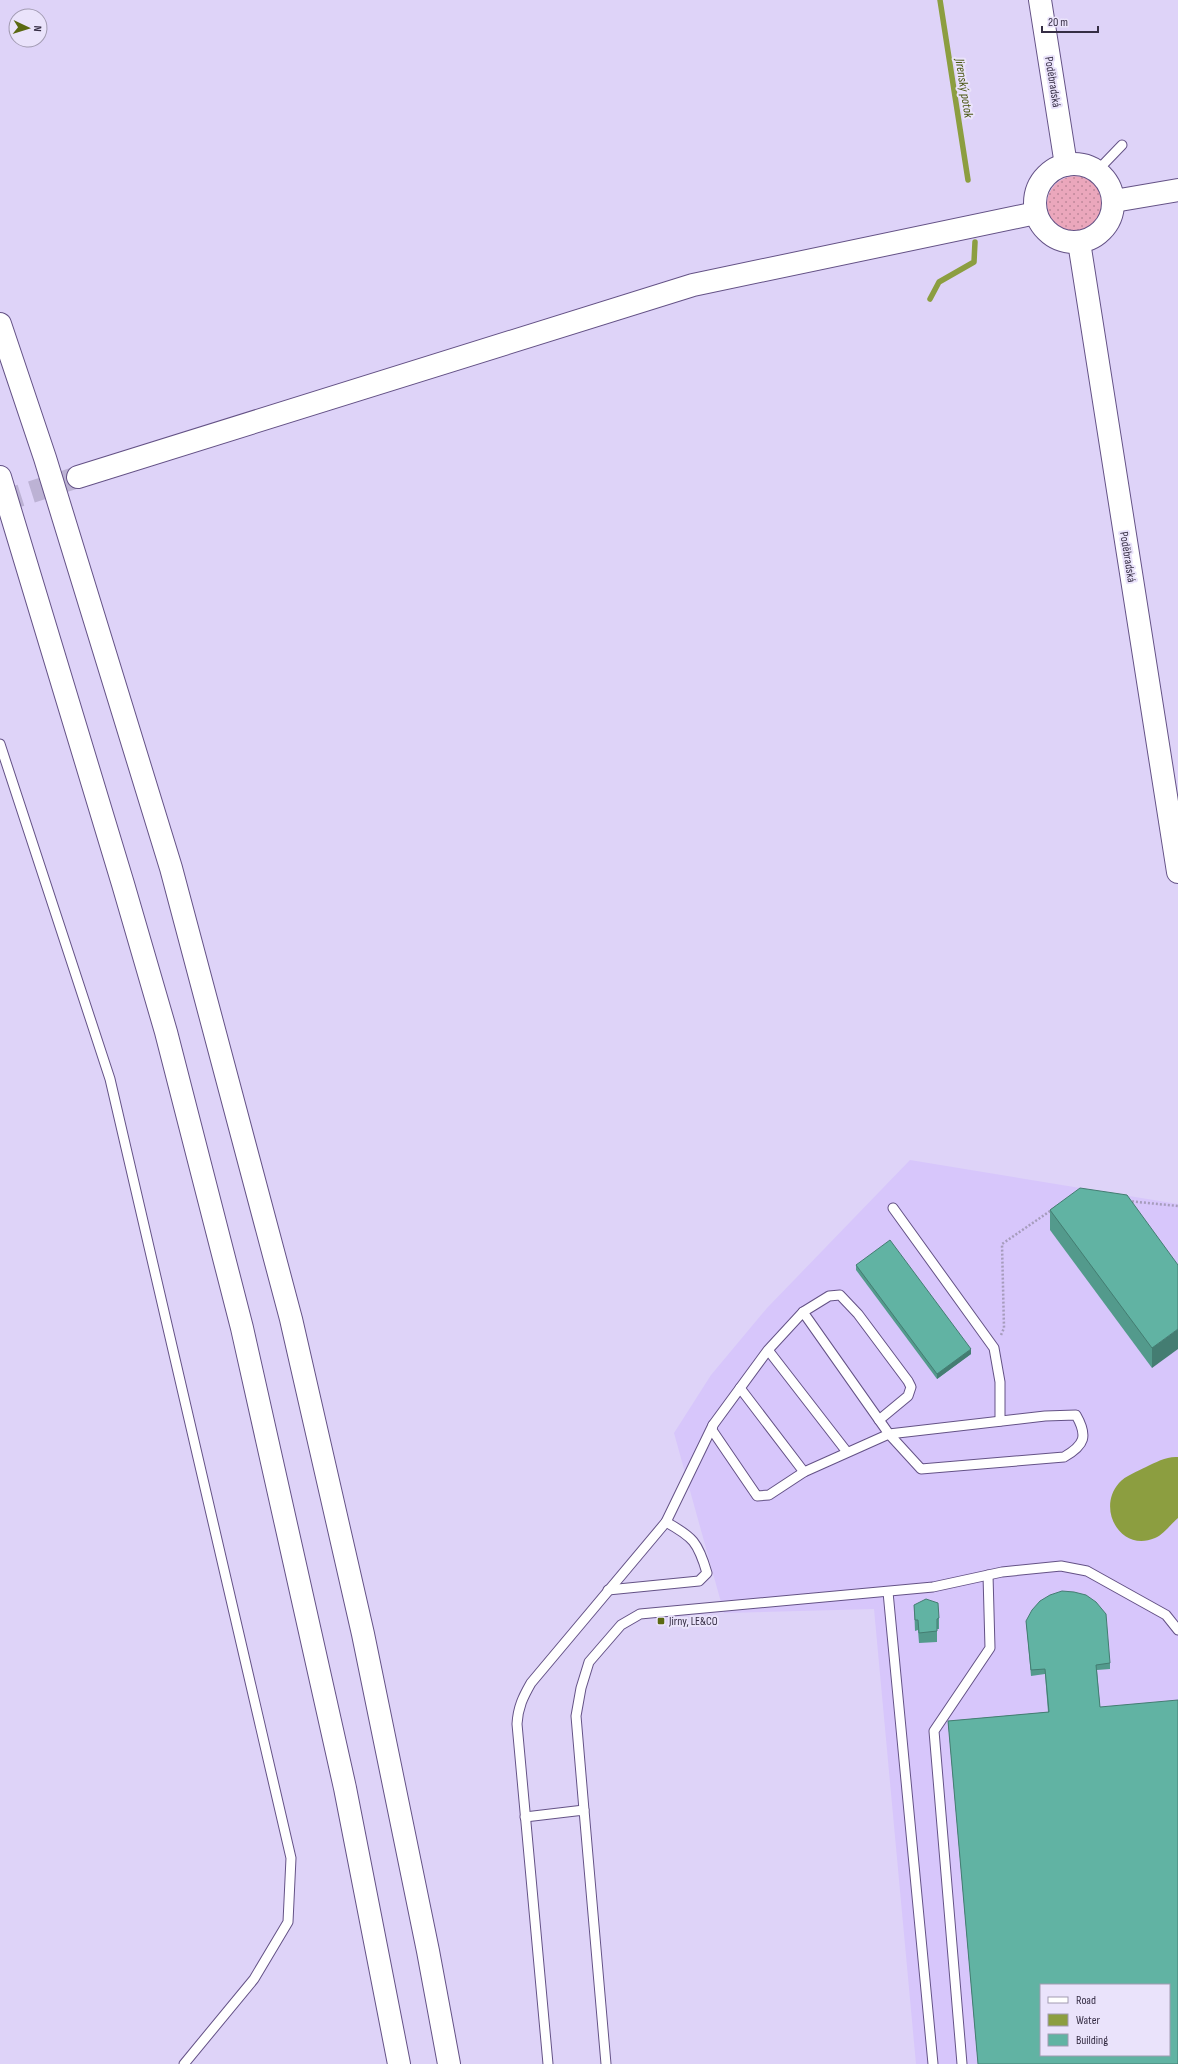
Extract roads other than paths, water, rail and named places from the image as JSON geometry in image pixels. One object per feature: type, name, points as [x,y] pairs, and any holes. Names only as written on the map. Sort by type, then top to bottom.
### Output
[{"type":"main road","name":"Poděbradská","points":[[1040,0],[1066,165]]},
{"type":"main road","points":[[1077,164],[1088,166],[1097,171],[1106,179],[1111,189],[1114,201],[1113,212],[1108,224],[1100,233],[1090,239],[1079,242],[1068,242],[1057,239],[1047,232],[1040,223],[1036,213],[1036,197],[1041,182],[1052,171],[1066,165],[1077,164]]},
{"type":"main road","points":[[1114,201],[1178,190]]},
{"type":"main road","points":[[78,477],[693,285],[1036,213]]},
{"type":"main road","name":"Poděbradská","points":[[1079,242],[1178,872]]},
{"type":"main road","points":[[0,324],[47,465],[171,868],[291,1319],[363,1634],[450,2064]]},
{"type":"main road","points":[[0,477],[123,884],[157,1002],[240,1321],[344,1788],[399,2064]]},
{"type":"lane","points":[[1097,171],[1122,145]]},
{"type":"lane","points":[[0,744],[110,1079],[291,1858],[288,1922],[254,1979],[184,2064]]},
{"type":"lane","points":[[893,1208],[994,1348],[1000,1382],[1000,1421]]},
{"type":"lane","points":[[548,2064],[517,1724],[521,1699],[531,1683],[666,1522],[713,1425],[768,1350],[803,1312],[829,1296],[840,1295],[858,1314],[908,1381],[911,1388],[908,1396],[878,1420]]},
{"type":"lane","points":[[713,1425],[712,1430],[757,1496],[769,1495],[804,1472],[888,1434],[1000,1421],[1076,1415],[1081,1424],[1083,1439],[1078,1449],[1064,1457],[920,1469],[888,1434],[803,1312]]},
{"type":"lane","points":[[768,1350],[846,1452]]},
{"type":"lane","points":[[740,1388],[804,1472]]},
{"type":"lane","points":[[608,1590],[699,1581],[707,1573],[701,1551],[688,1534],[666,1522]]},
{"type":"lane","points":[[606,2064],[576,1716],[581,1688],[589,1662],[621,1625],[640,1614],[933,1587],[988,1575],[1061,1566],[1087,1571],[1166,1615],[1178,1630]]},
{"type":"lane","points":[[962,2064],[934,1731],[990,1648],[988,1575]]},
{"type":"lane","points":[[888,1592],[933,2064]]},
{"type":"lane","points":[[525,1817],[584,1810]]},
{"type":"water","points":[[1170,1457],[1178,1457],[1178,1518],[1164,1532],[1155,1538],[1143,1541],[1132,1539],[1123,1534],[1116,1526],[1111,1516],[1110,1505],[1113,1493],[1119,1483],[1128,1476],[1158,1461]]},
{"type":"waterway","name":"Jirenský potok","points":[[940,0],[968,180]]},
{"type":"waterway","name":"Jirenský potok","points":[[930,299],[939,282],[974,262],[975,242]]},
{"type":"tunnel","points":[[0,502],[78,477]]},
{"type":"place","name":"Jirny, LE&CO","points":[[661,1621]]}]
